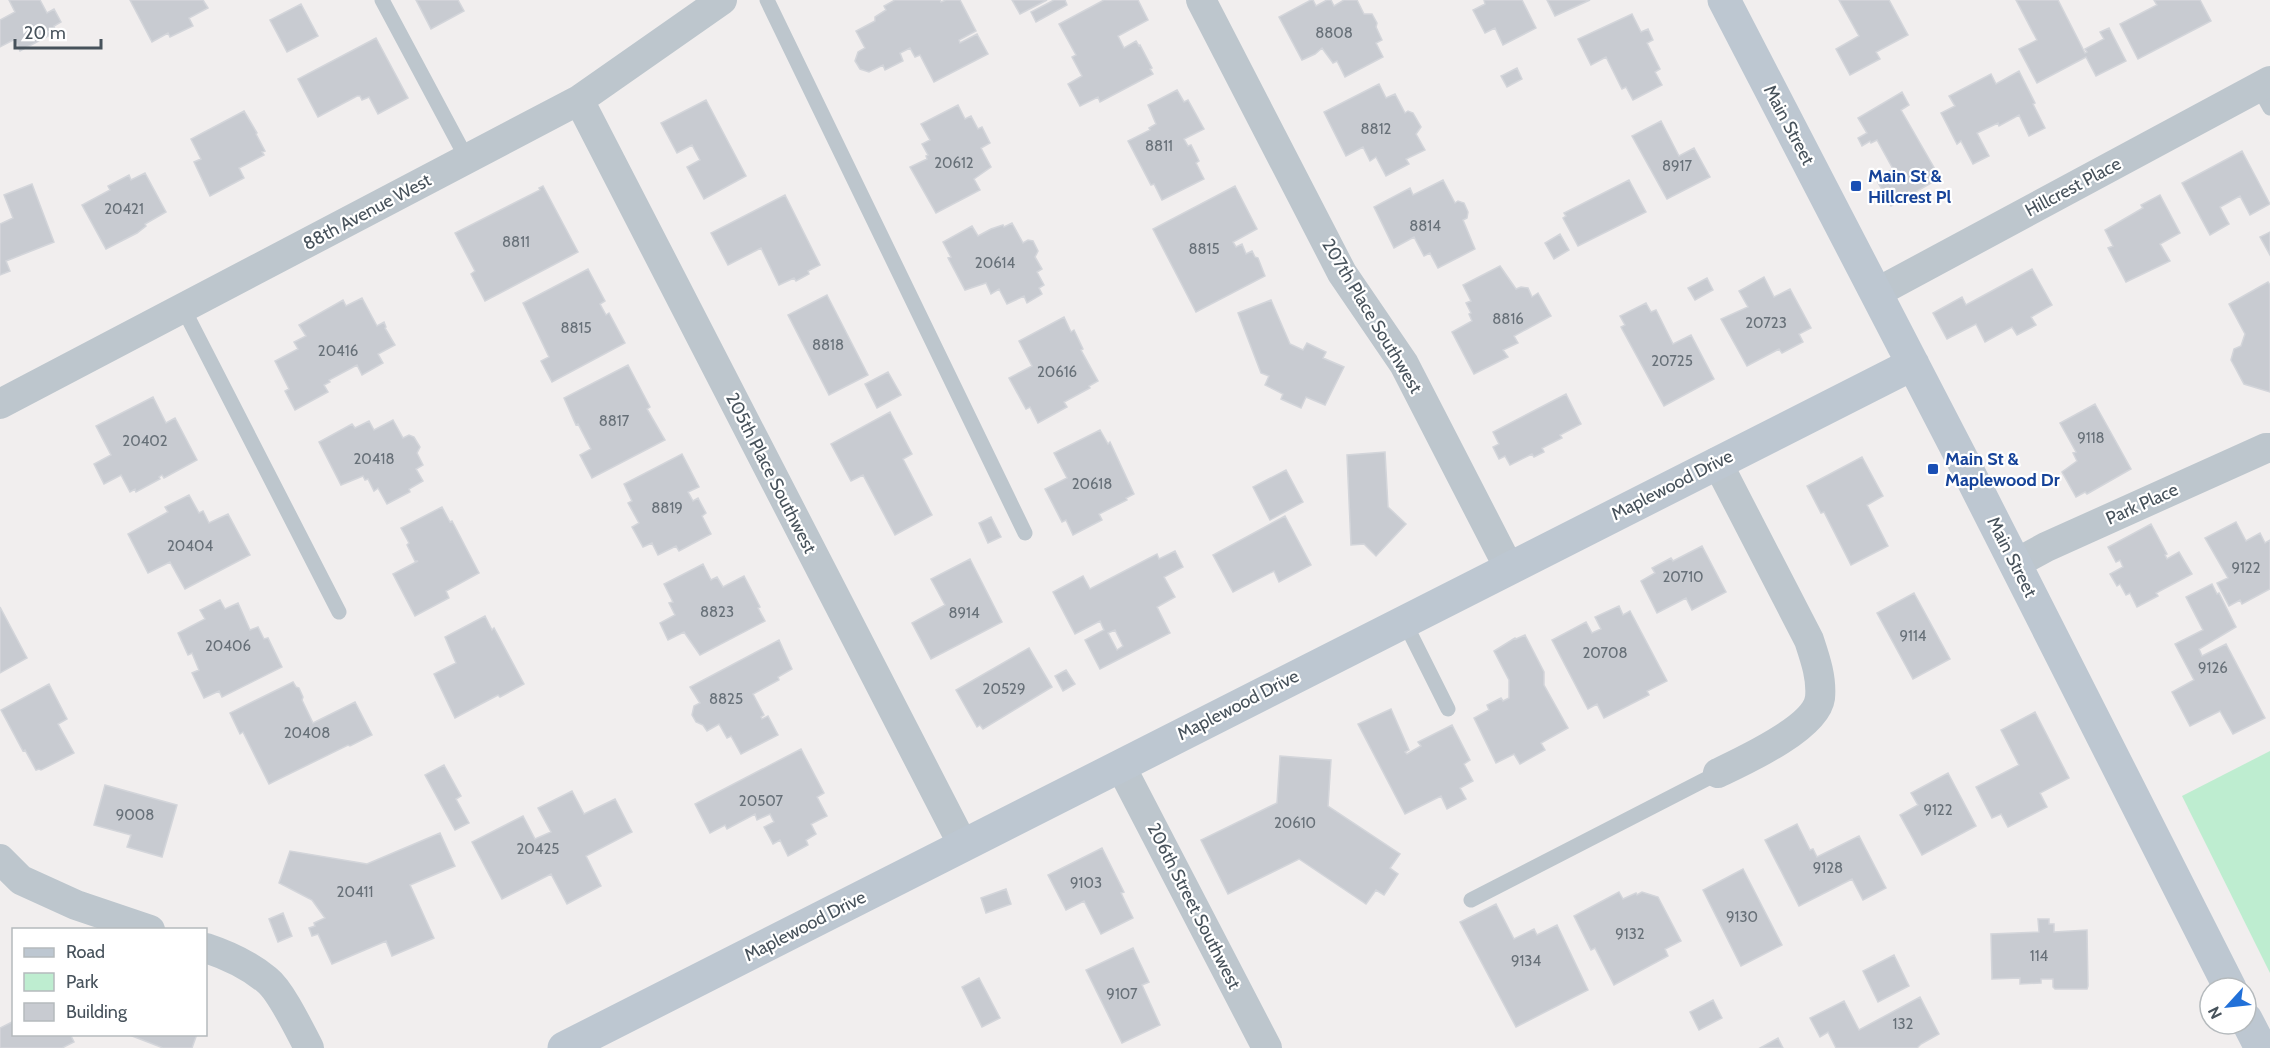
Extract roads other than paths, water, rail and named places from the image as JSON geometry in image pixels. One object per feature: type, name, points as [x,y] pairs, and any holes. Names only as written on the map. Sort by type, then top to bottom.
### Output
[{"type":"street","name":"88th Avenue West","points":[[0,404],[579,100],[722,0]]},
{"type":"street","name":"207th Place Southwest","points":[[1201,0],[1342,273],[1404,364],[1509,568]]},
{"type":"street","name":"Main Street","points":[[1724,0],[1913,364],[2224,976]]},
{"type":"street","name":"Hillcrest Place","points":[[1876,293],[2266,92]]},
{"type":"street","name":"205th Place Southwest","points":[[579,100],[963,845]]},
{"type":"street","name":"Maplewood Drive","points":[[564,1048],[1913,364]]},
{"type":"street","name":"Park Place","points":[[2015,564],[2077,533],[2270,448]]},
{"type":"street","points":[[1717,462],[1809,640],[1819,670],[1820,700],[1800,726],[1765,750],[1718,773]]},
{"type":"street","name":"206th Street Southwest","points":[[1120,765],[1267,1048]]},
{"type":"street","points":[[0,859],[21,880],[76,904],[144,928]]},
{"type":"street","points":[[207,948],[230,956],[269,981],[293,1017],[309,1048]]},
{"type":"lane","points":[[382,0],[467,159]]},
{"type":"lane","points":[[767,0],[1025,532]]},
{"type":"lane","points":[[183,308],[339,612]]},
{"type":"lane","points":[[1404,621],[1448,709]]},
{"type":"lane","points":[[1472,900],[1718,773]]},
{"type":"place","name":"Main St & Hillcrest Pl","points":[[1856,186]]},
{"type":"place","name":"Main St & Maplewood Dr","points":[[1933,469]]}]
